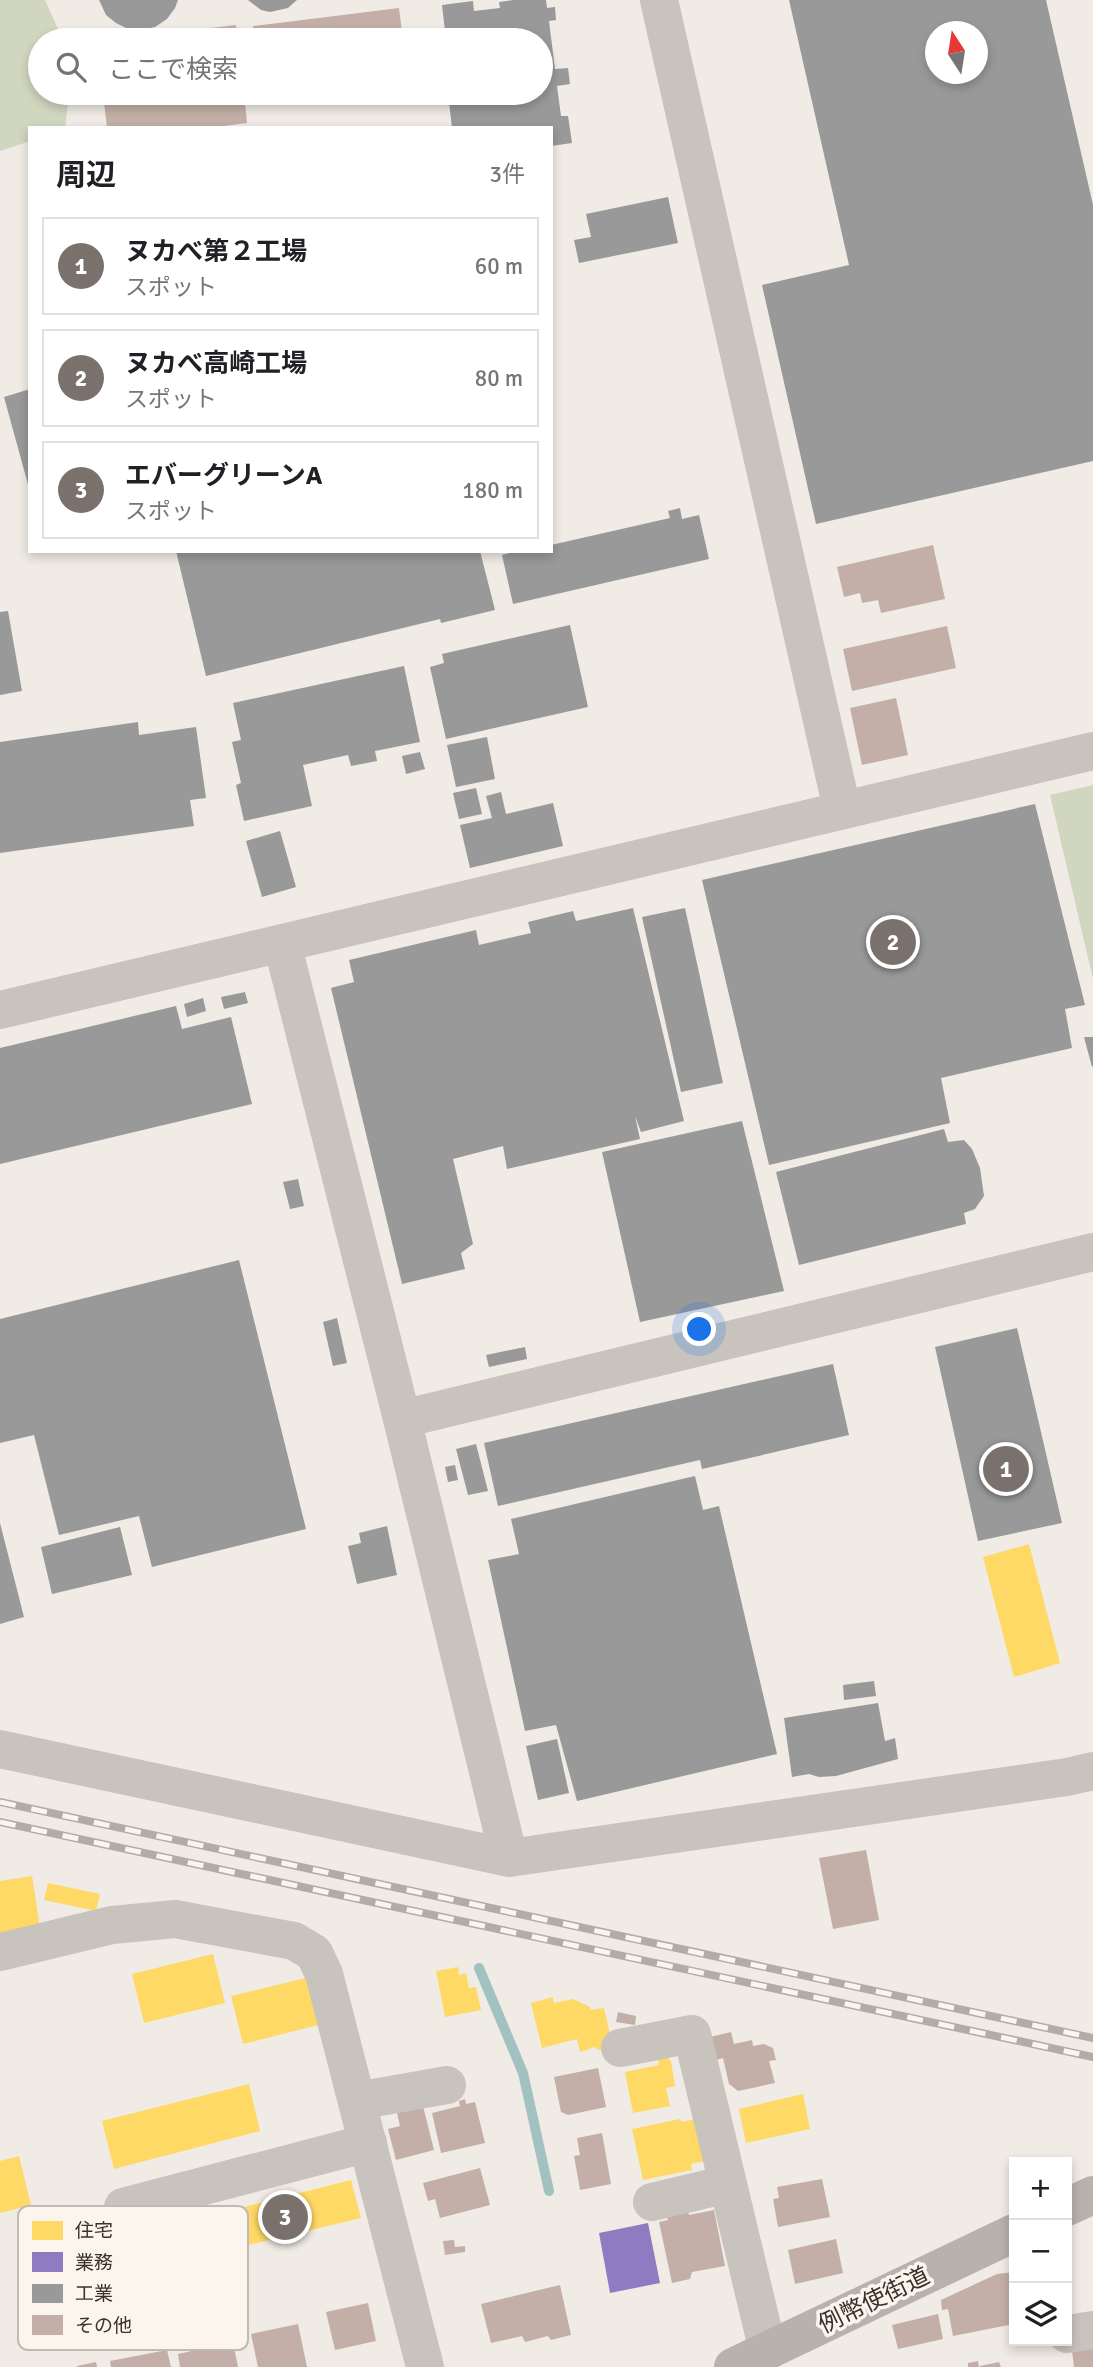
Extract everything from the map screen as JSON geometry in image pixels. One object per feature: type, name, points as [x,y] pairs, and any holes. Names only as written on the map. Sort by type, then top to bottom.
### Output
[{"type":"main road","points":[[1072,2205],[1093,2195]]},
{"type":"main road","name":"例幣使街道","points":[[733,2367],[1009,2234]]},
{"type":"street","points":[[659,0],[842,809]]},
{"type":"street","points":[[0,1010],[1093,751]]},
{"type":"street","points":[[282,943],[509,1858]]},
{"type":"street","points":[[402,1419],[1093,1252]]},
{"type":"street","points":[[0,1749],[509,1858],[1093,1771]]},
{"type":"street","points":[[0,1952],[112,1925],[175,1919],[294,1941],[314,1953],[324,1975],[423,2366]]},
{"type":"street","points":[[620,2048],[692,2034],[768,2351]]},
{"type":"street","points":[[357,2101],[447,2085]]},
{"type":"street","points":[[127,2206],[368,2143]]},
{"type":"street","points":[[652,2202],[728,2184]]},
{"type":"street","points":[[1072,2333],[1093,2330]]},
{"type":"green space","points":[[0,0],[45,0],[58,28],[28,28],[28,105],[68,105],[65,126],[28,126],[28,142],[0,151]]},
{"type":"green space","points":[[1093,785],[1093,979],[1050,795]]},
{"type":"building: 住宅","points":[[1029,1544],[1060,1663],[1014,1677],[983,1557]]},
{"type":"building: 住宅","points":[[32,1876],[40,1928],[0,1934],[0,1881]]},
{"type":"building: 住宅","points":[[48,1883],[100,1894],[96,1911],[44,1900]]},
{"type":"building: 住宅","points":[[213,1954],[225,2003],[144,2023],[132,1974]]},
{"type":"building: 住宅","points":[[458,1967],[459,1975],[466,1973],[469,1988],[476,1987],[481,2010],[445,2017],[436,1971]]},
{"type":"building: 住宅","points":[[310,1977],[322,2024],[243,2044],[231,1996]]},
{"type":"building: 住宅","points":[[553,1997],[554,2003],[573,1999],[591,2010],[604,2008],[613,2046],[598,2050],[595,2047],[580,2052],[577,2039],[542,2048],[531,2003]]},
{"type":"building: 住宅","points":[[665,2055],[671,2061],[675,2086],[666,2088],[670,2106],[633,2113],[625,2072],[659,2065],[657,2056]]},
{"type":"building: 住宅","points":[[249,2084],[260,2131],[114,2169],[102,2121]]},
{"type":"building: 住宅","points":[[803,2094],[810,2129],[746,2143],[739,2109]]},
{"type":"building: 住宅","points":[[680,2119],[682,2122],[696,2119],[705,2161],[691,2164],[692,2170],[643,2180],[632,2129]]},
{"type":"building: 住宅","points":[[19,2156],[31,2205],[18,2206],[18,2208],[0,2213],[0,2161]]},
{"type":"building: 住宅","points":[[351,2180],[361,2218],[248,2245],[248,2206]]},
{"type":"building: 業務","points":[[648,2223],[660,2283],[610,2293],[599,2233]]},
{"type":"building: 工業","points":[[99,0],[178,0],[167,19],[150,28],[126,28],[106,15]]},
{"type":"building: 工業","points":[[248,0],[297,0],[288,8],[270,12],[261,10]]},
{"type":"building: 工業","points":[[546,0],[547,8],[555,7],[556,20],[549,21],[550,28],[445,28],[442,5],[473,1],[474,11],[500,8],[499,2]]},
{"type":"building: 工業","points":[[789,0],[1046,0],[1093,205],[1093,461],[816,524],[762,285],[849,265]]},
{"type":"building: 工業","points":[[553,53],[555,69],[568,68],[570,84],[557,86],[561,116],[568,116],[572,143],[553,146],[553,126],[452,126],[449,105],[553,105]]},
{"type":"building: 工業","points":[[668,197],[678,243],[579,263],[574,240],[591,237],[586,214]]},
{"type":"building: 工業","points":[[28,390],[28,484],[4,397]]},
{"type":"building: 工業","points":[[680,508],[682,519],[699,515],[709,559],[513,604],[502,555],[553,553],[553,545],[670,518],[668,511]]},
{"type":"building: 工業","points":[[176,553],[481,553],[495,610],[441,623],[440,619],[206,676]]},
{"type":"building: 工業","points":[[8,611],[22,691],[0,695],[0,612]]},
{"type":"building: 工業","points":[[570,625],[588,707],[446,739],[430,667],[444,663],[442,654]]},
{"type":"building: 工業","points":[[404,666],[420,742],[375,751],[377,761],[351,766],[348,755],[303,765],[312,806],[244,821],[236,785],[241,783],[232,742],[241,740],[233,703]]},
{"type":"building: 工業","points":[[138,722],[139,735],[196,727],[206,798],[190,800],[194,826],[0,853],[0,742]]},
{"type":"building: 工業","points":[[487,737],[495,779],[456,787],[447,745]]},
{"type":"building: 工業","points":[[420,752],[425,769],[406,774],[402,756]]},
{"type":"building: 工業","points":[[476,788],[482,814],[459,819],[453,793]]},
{"type":"building: 工業","points":[[501,792],[506,814],[553,803],[563,846],[470,868],[460,825],[492,818],[486,796]]},
{"type":"building: 工業","points":[[1035,804],[1085,1005],[1065,1009],[1072,1048],[941,1078],[950,1123],[769,1165],[702,880]]},
{"type":"building: 工業","points":[[280,831],[296,887],[262,897],[246,841]]},
{"type":"building: 工業","points":[[633,908],[684,1121],[641,1132],[635,1116],[640,1139],[507,1169],[503,1146],[453,1159],[473,1244],[461,1253],[465,1269],[402,1284],[331,988],[354,982],[349,960],[476,930],[479,945],[531,933],[528,922],[573,911],[576,921]]},
{"type":"building: 工業","points":[[685,908],[723,1083],[681,1092],[642,917]]},
{"type":"building: 工業","points":[[245,992],[248,1003],[224,1009],[221,997]]},
{"type":"building: 工業","points":[[203,998],[206,1011],[187,1017],[184,1004]]},
{"type":"building: 工業","points":[[176,1006],[182,1029],[231,1017],[252,1104],[0,1164],[0,1048]]},
{"type":"building: 工業","points":[[1084,1037],[1093,1037],[1092,1067]]},
{"type":"building: 工業","points":[[742,1121],[784,1291],[640,1322],[602,1152]]},
{"type":"building: 工業","points":[[944,1129],[948,1142],[964,1140],[972,1149],[980,1168],[984,1196],[975,1209],[964,1213],[966,1224],[799,1265],[776,1172]]},
{"type":"building: 工業","points":[[298,1179],[304,1206],[290,1209],[283,1182]]},
{"type":"building: 工業","points":[[239,1260],[306,1529],[152,1567],[139,1516],[59,1535],[34,1435],[0,1443],[0,1319]]},
{"type":"building: 工業","points":[[337,1318],[347,1363],[333,1366],[323,1322]]},
{"type":"building: 工業","points":[[1017,1328],[1062,1523],[978,1541],[935,1347]]},
{"type":"building: 工業","points":[[525,1347],[527,1359],[489,1367],[486,1355]]},
{"type":"building: 工業","points":[[833,1364],[849,1435],[702,1469],[700,1460],[498,1506],[484,1443]]},
{"type":"building: 工業","points":[[476,1444],[488,1491],[468,1495],[456,1449]]},
{"type":"building: 工業","points":[[455,1465],[458,1480],[448,1482],[445,1467]]},
{"type":"building: 工業","points":[[695,1476],[703,1510],[719,1506],[777,1754],[577,1801],[556,1725],[525,1731],[488,1560],[519,1554],[511,1519]]},
{"type":"building: 工業","points":[[0,1523],[24,1617],[0,1624]]},
{"type":"building: 工業","points":[[387,1526],[397,1575],[357,1584],[348,1546],[361,1543],[359,1533]]},
{"type":"building: 工業","points":[[120,1527],[132,1575],[52,1594],[41,1547]]},
{"type":"building: 工業","points":[[874,1681],[876,1696],[844,1700],[843,1685]]},
{"type":"building: 工業","points":[[878,1703],[885,1741],[895,1738],[898,1759],[836,1776],[819,1777],[809,1774],[792,1777],[784,1718]]},
{"type":"building: 工業","points":[[557,1739],[569,1793],[538,1800],[526,1746]]},
{"type":"building: その他","points":[[399,8],[402,28],[253,28]]},
{"type":"building: その他","points":[[236,25],[236,28],[211,28]]},
{"type":"building: その他","points":[[104,105],[245,105],[247,123],[224,126],[107,126]]},
{"type":"building: その他","points":[[933,545],[945,599],[881,613],[878,600],[862,603],[860,593],[844,597],[837,567]]},
{"type":"building: その他","points":[[947,626],[956,668],[852,691],[843,649]]},
{"type":"building: その他","points":[[896,698],[908,755],[862,765],[850,708]]},
{"type":"building: その他","points":[[866,1850],[879,1920],[833,1929],[819,1858]]},
{"type":"building: その他","points":[[618,2012],[636,2016],[635,2025],[616,2022]]},
{"type":"building: その他","points":[[731,2032],[734,2044],[752,2040],[753,2046],[764,2044],[773,2048],[776,2060],[769,2061],[775,2083],[738,2091],[729,2084],[723,2058],[716,2060],[710,2037]]},
{"type":"building: その他","points":[[598,2068],[606,2107],[568,2115],[561,2112],[554,2077]]},
{"type":"building: その他","points":[[465,2099],[466,2104],[475,2102],[485,2143],[441,2153],[432,2113],[460,2106],[459,2101]]},
{"type":"building: その他","points":[[423,2106],[434,2150],[396,2160],[388,2129],[400,2126],[397,2113]]},
{"type":"building: その他","points":[[602,2133],[611,2184],[580,2190],[574,2156],[580,2155],[577,2138]]},
{"type":"building: その他","points":[[480,2168],[490,2205],[440,2218],[435,2199],[428,2201],[423,2183]]},
{"type":"building: その他","points":[[822,2179],[830,2217],[778,2227],[773,2199],[779,2198],[777,2187]]},
{"type":"building: その他","points":[[687,2209],[689,2215],[714,2210],[725,2266],[692,2272],[690,2279],[672,2283],[659,2222],[668,2220],[666,2213]]},
{"type":"building: その他","points":[[836,2239],[843,2273],[795,2284],[788,2250]]},
{"type":"building: その他","points":[[454,2240],[455,2247],[465,2246],[465,2252],[445,2255],[443,2241]]},
{"type":"building: その他","points":[[1009,2273],[1009,2325],[953,2336],[948,2309],[942,2310],[941,2300],[997,2274]]},
{"type":"building: その他","points":[[560,2285],[571,2335],[551,2340],[548,2336],[525,2342],[522,2336],[491,2343],[481,2304]]},
{"type":"building: その他","points":[[368,2303],[376,2341],[335,2350],[326,2312]]},
{"type":"building: その他","points":[[938,2314],[943,2339],[898,2349],[892,2325]]},
{"type":"building: その他","points":[[298,2324],[307,2367],[258,2367],[251,2334]]},
{"type":"building: その他","points":[[1093,2348],[1093,2367],[1074,2367],[1072,2351]]},
{"type":"building: その他","points":[[167,2350],[171,2367],[111,2367],[110,2361]]},
{"type":"building: その他","points":[[196,2350],[235,2350],[238,2367],[180,2367],[178,2354]]},
{"type":"building: その他","points":[[978,2361],[979,2367],[968,2367],[968,2363]]},
{"type":"building: その他","points":[[96,2362],[97,2367],[77,2367],[77,2366]]},
{"type":"building: その他","points":[[999,2362],[1001,2367],[980,2367],[980,2366]]},
{"type":"waterway","points":[[479,1968],[523,2073],[549,2191]]},
{"type":"railway","points":[[0,1802],[1093,2038]]},
{"type":"railway","points":[[0,1822],[1093,2057]]},
{"type":"place","name":"ヌカべ高崎工場","points":[[893,942]]},
{"type":"place","name":"ヌカべ第２工場","points":[[1006,1469]]},
{"type":"place","name":"エバーグリーンA","points":[[285,2217]]}]
